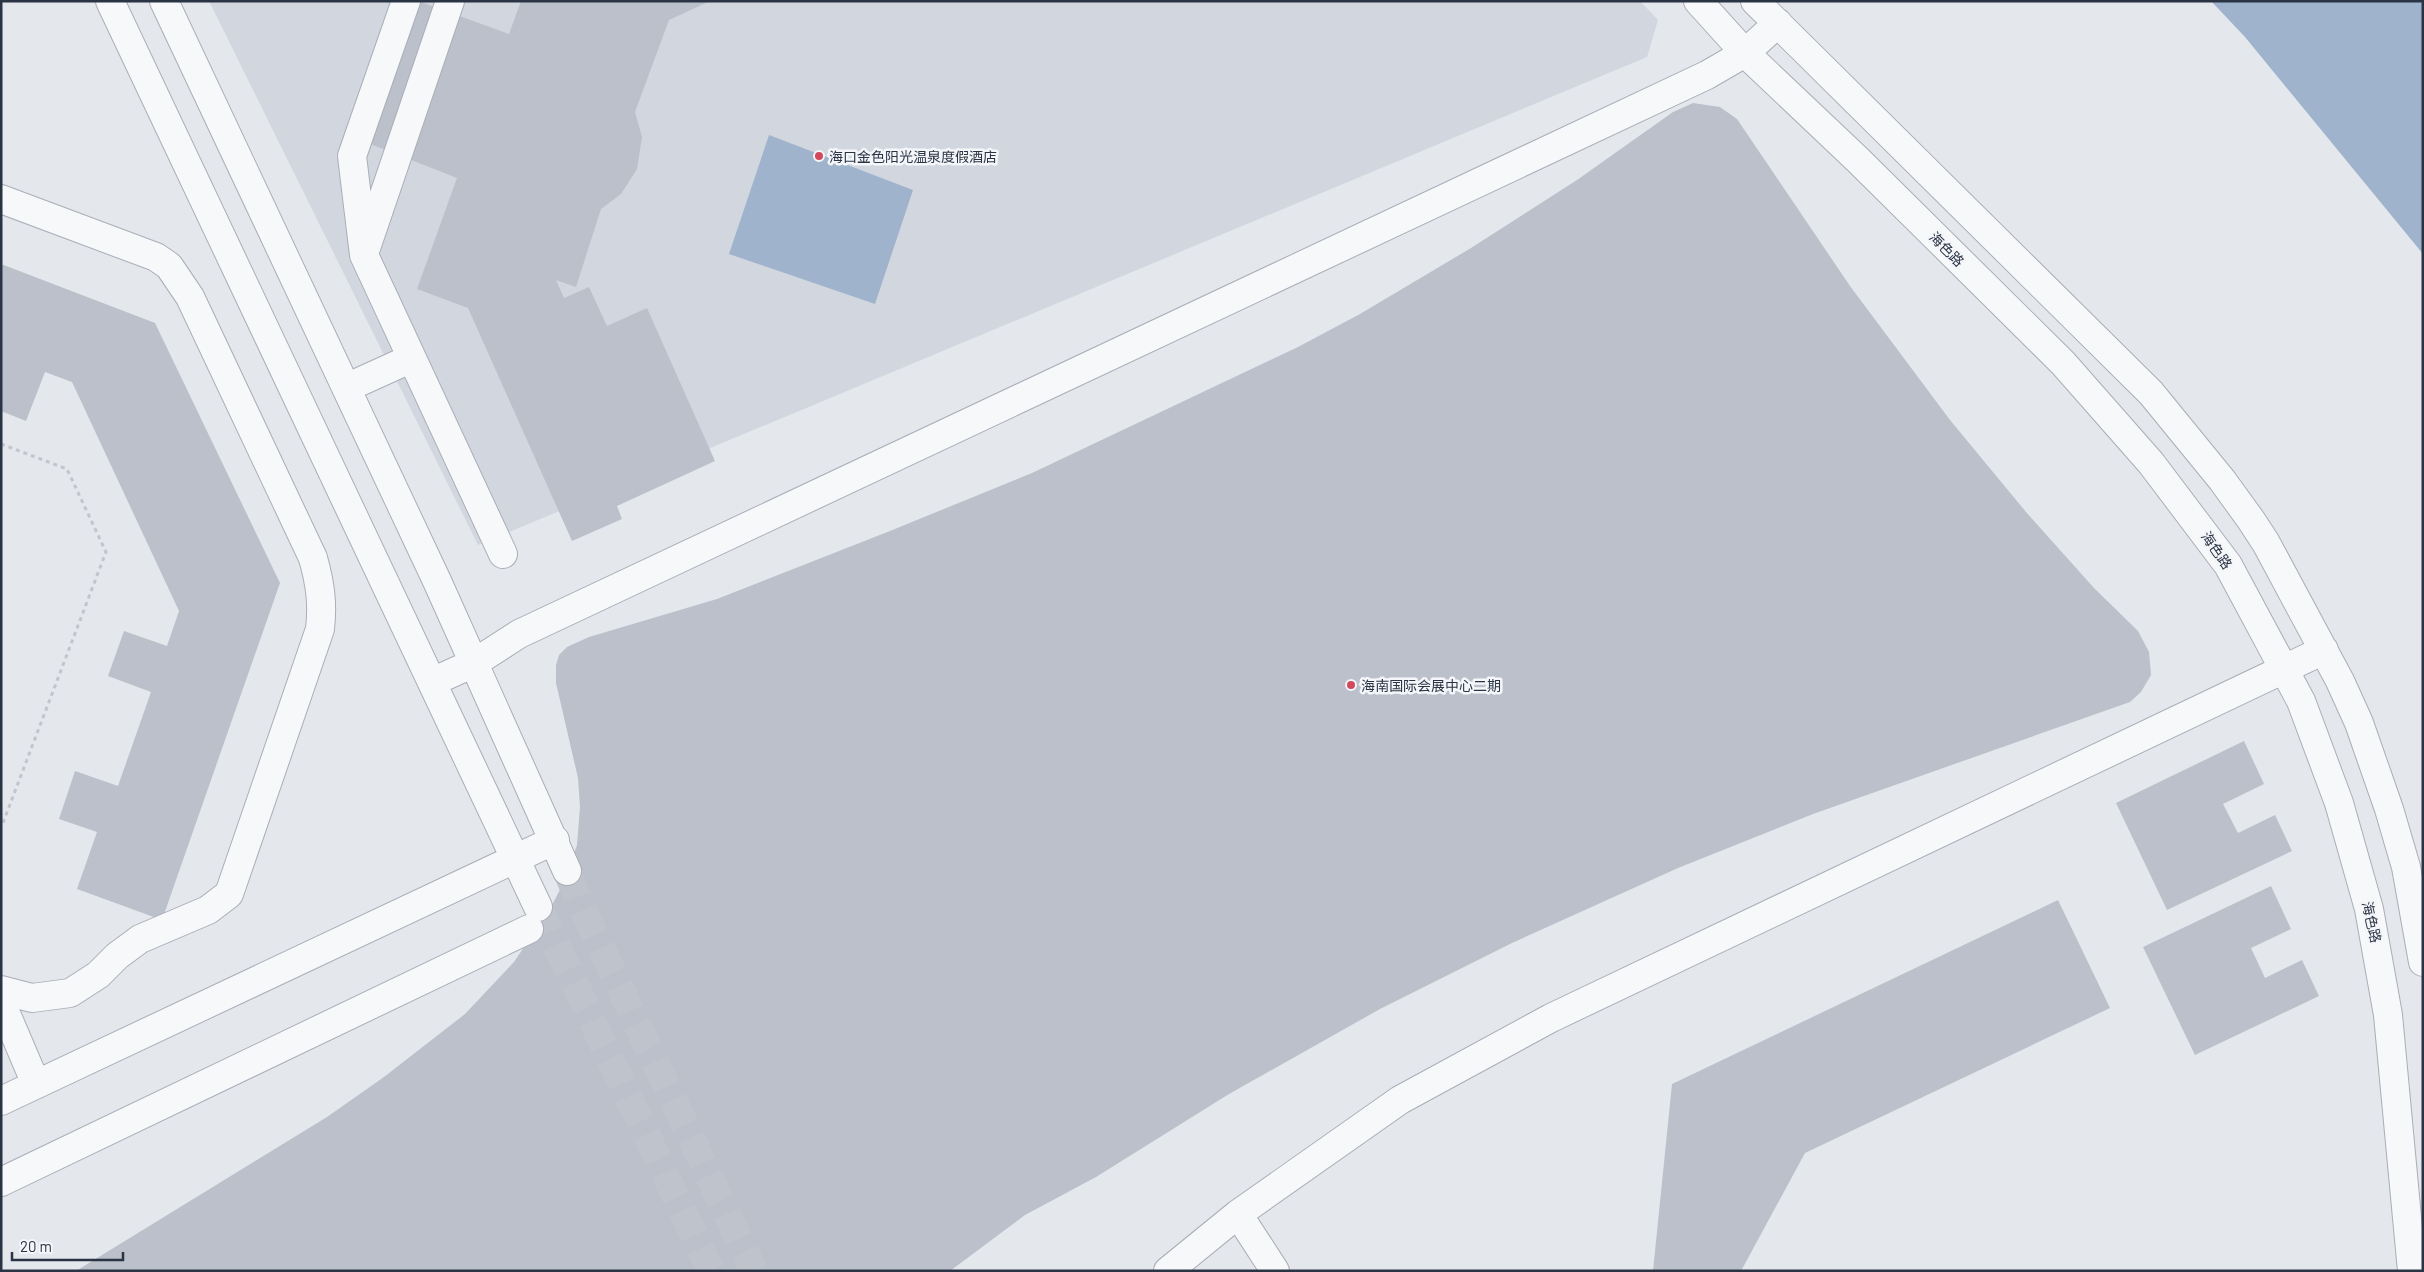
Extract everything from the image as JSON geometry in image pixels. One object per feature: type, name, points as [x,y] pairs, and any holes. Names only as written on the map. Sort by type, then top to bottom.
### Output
[{"type":"street","points":[[1,1182],[534,918],[516,858],[110,1]]},
{"type":"street","points":[[164,1],[474,663],[555,840],[567,871]]},
{"type":"street","points":[[406,1],[352,156],[364,255],[410,359],[503,554]]},
{"type":"street","points":[[364,255],[450,1]]},
{"type":"street","name":"海色路","points":[[1698,1],[1745,53],[2024,324],[2107,411],[2151,463],[2228,565],[2301,701],[2321,750],[2370,909],[2388,1015],[2412,1271]]},
{"type":"street","points":[[1755,1],[2150,393],[2222,480],[2261,535],[2324,650],[2359,723],[2389,809],[2406,867],[2423,962]]},
{"type":"street","points":[[432,682],[474,663],[519,634],[1707,75],[1745,53],[1778,23]]},
{"type":"street","points":[[1,199],[156,257],[169,266],[190,297],[313,558],[321,586],[323,605],[320,629],[229,894],[208,910],[140,939],[117,956],[98,975],[70,993],[32,998],[1,990]]},
{"type":"street","points":[[346,388],[410,359]]},
{"type":"street","points":[[1168,1271],[1238,1214],[1400,1100],[1551,1018],[2324,650]]},
{"type":"street","points":[[1,1101],[555,840]]},
{"type":"street","points":[[1,1002],[36,1084]]},
{"type":"street","points":[[1238,1214],[1275,1271]]},
{"type":"path","points":[[1,444],[66,469],[106,552],[1,828]]},
{"type":"shaded area","points":[[209,1],[1640,1],[1658,20],[1647,57],[478,545]]},
{"type":"water","points":[[2211,1],[2423,1],[2423,254],[2245,37]]},
{"type":"water","points":[[769,135],[913,190],[875,304],[729,254]]},
{"type":"building","points":[[521,1],[710,1],[669,20],[635,112],[642,137],[637,169],[621,194],[601,209],[576,287],[556,280],[564,298],[589,287],[607,326],[647,308],[715,461],[617,506],[622,519],[572,541],[468,308],[417,289],[457,178],[368,143],[421,2],[509,34]]},
{"type":"building","name":"海南国际会展中心二期","points":[[1693,103],[1720,107],[1737,119],[1850,286],[1950,420],[2026,512],[2094,588],[2138,631],[2149,652],[2151,675],[2141,692],[2130,702],[1813,814],[1678,868],[1512,943],[1380,1009],[1229,1094],[1096,1177],[1025,1215],[950,1271],[76,1271],[327,1117],[384,1077],[465,1014],[514,962],[551,907],[565,880],[577,845],[580,807],[578,778],[556,683],[556,665],[559,655],[567,647],[589,637],[717,599],[1032,473],[1298,347],[1360,314],[1471,248],[1577,180],[1673,112]]},
{"type":"building","points":[[1,264],[155,323],[280,583],[162,920],[77,889],[97,832],[59,819],[75,771],[118,786],[151,692],[108,676],[124,631],[167,646],[179,611],[72,382],[45,372],[26,421],[1,411]]},
{"type":"building","points":[[2244,741],[2264,784],[2223,804],[2238,833],[2275,815],[2292,851],[2167,910],[2116,803]]},
{"type":"building","points":[[2271,886],[2291,929],[2251,948],[2265,978],[2302,960],[2319,996],[2195,1055],[2143,947]]},
{"type":"building","points":[[2058,900],[2110,1008],[1805,1153],[1741,1271],[1653,1271],[1672,1084]]},
{"type":"tunnel","points":[[567,871],[580,903],[754,1271]]},
{"type":"tunnel","points":[[538,907],[711,1271]]},
{"type":"place","name":"海口金色阳光温泉度假酒店","points":[[819,156]]},
{"type":"place","name":"海南国际会展中心二期","points":[[1351,685]]}]
